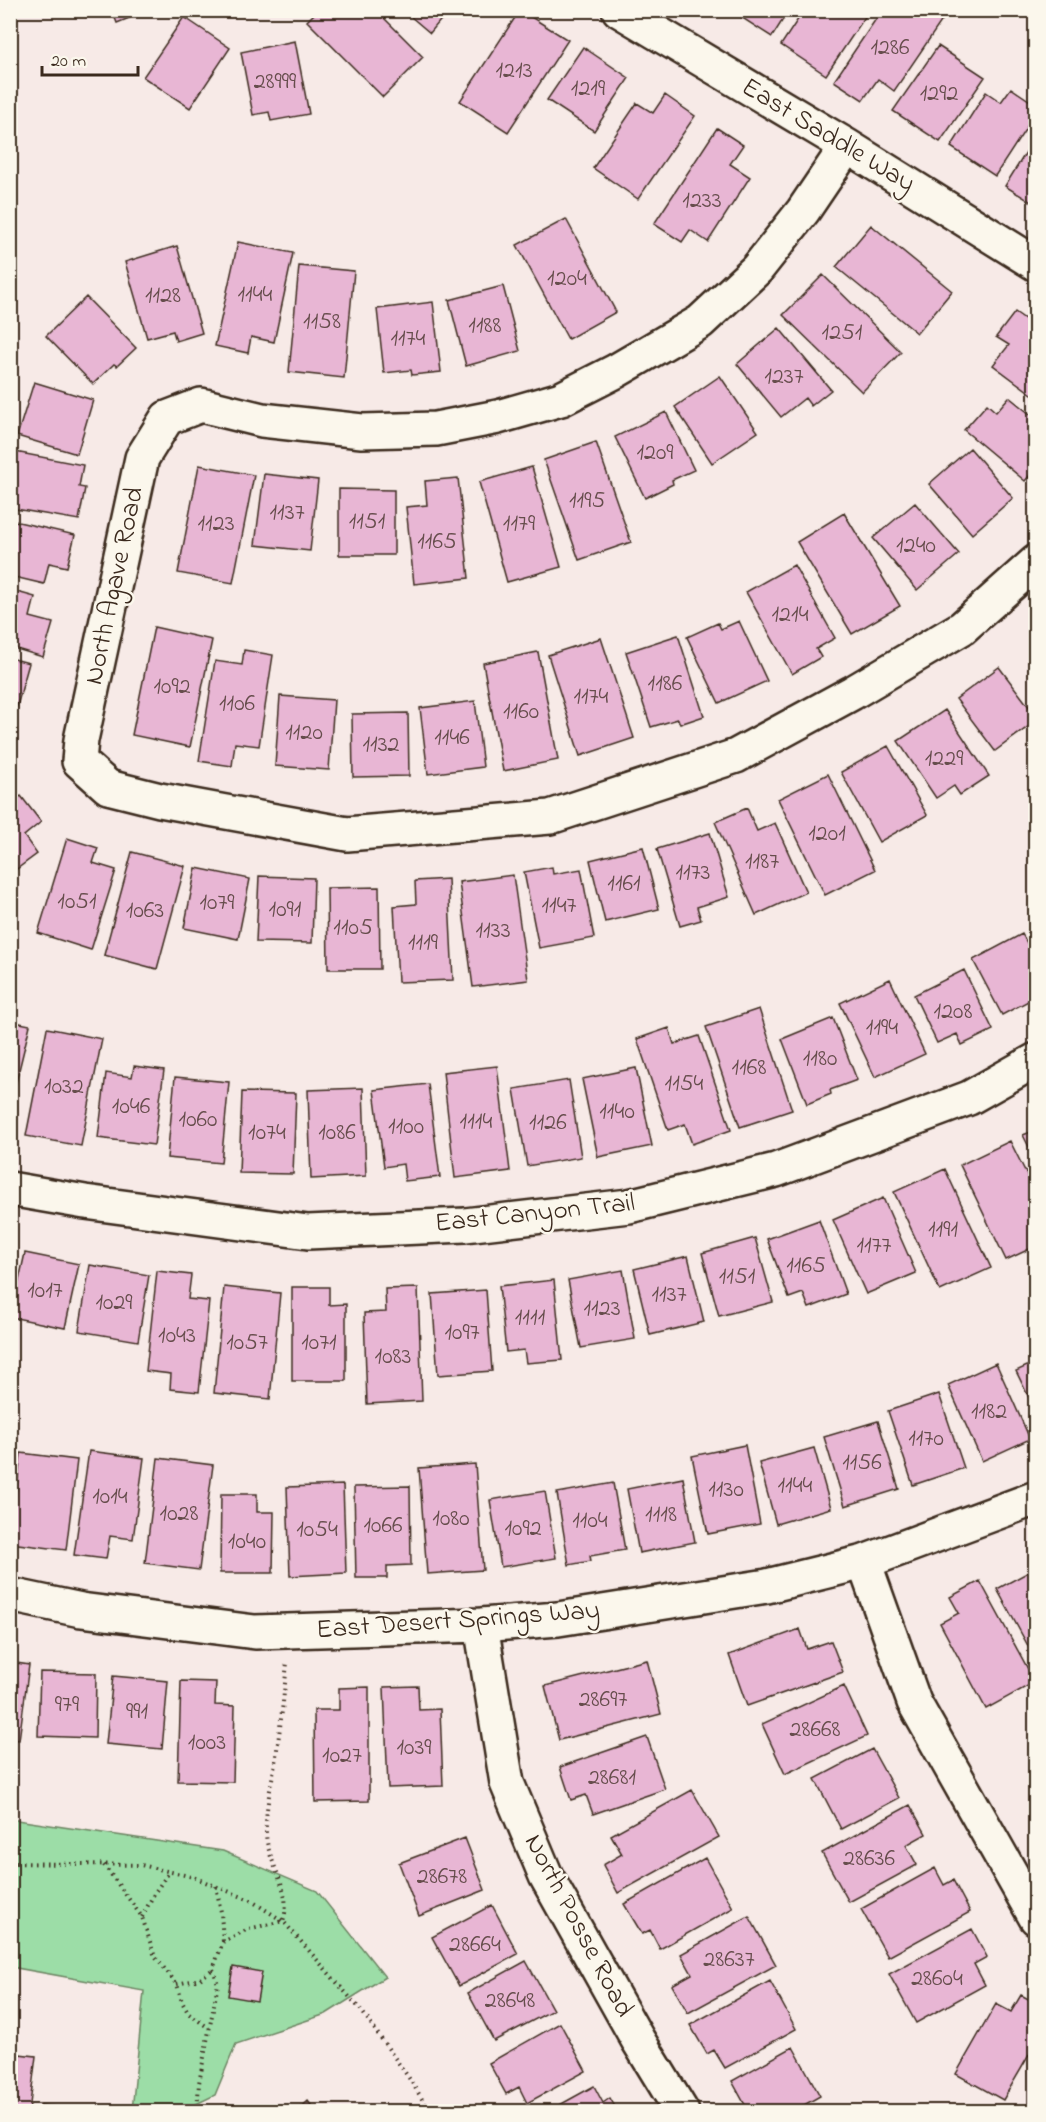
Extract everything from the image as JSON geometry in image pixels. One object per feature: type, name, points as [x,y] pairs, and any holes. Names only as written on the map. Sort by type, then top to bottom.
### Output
[{"type":"street","name":"East Saddle Way","points":[[619,10],[847,146],[1035,264]]},
{"type":"street","name":"North Agave Road","points":[[847,146],[803,211],[757,269],[700,322],[616,371],[561,399],[498,417],[436,429],[362,431],[262,420],[201,405],[167,418],[142,458],[81,740],[79,761],[108,787],[160,800],[346,834],[550,817],[736,756],[852,693],[962,628],[1035,562]]},
{"type":"street","name":"East Canyon Trail","points":[[10,1189],[85,1202],[308,1232],[465,1225],[629,1206],[776,1170],[969,1098],[1035,1060]]},
{"type":"street","name":"East Desert Springs Way","points":[[10,1595],[81,1610],[255,1632],[481,1625],[558,1620],[755,1588],[864,1562],[1035,1498]]},
{"type":"street","points":[[864,1562],[914,1702],[1035,1918]]},
{"type":"street","name":"North Posse Road","points":[[481,1625],[507,1783],[546,1876],[638,2040],[682,2112]]},
{"type":"path","points":[[283,1921],[287,1910],[285,1894],[269,1856],[266,1832],[284,1709],[287,1631]]},
{"type":"path","points":[[10,1863],[141,1865],[193,1877],[250,1900],[283,1921],[361,2010],[405,2071],[430,2112]]},
{"type":"path","points":[[104,1865],[142,1917],[155,1957],[177,1984],[182,2002],[189,2014],[209,2028]]},
{"type":"path","points":[[142,1917],[155,1892],[170,1871]]},
{"type":"path","points":[[177,1984],[200,1979],[213,1969],[223,1942],[216,1885]]},
{"type":"path","points":[[223,1942],[248,1929],[283,1921]]},
{"type":"path","points":[[197,2112],[199,2084],[218,1984],[213,1969]]},
{"type":"green space","points":[[10,1819],[223,1851],[317,1891],[385,1977],[326,2014],[236,2044],[215,2095],[182,2111],[132,2111],[144,1991],[11,1967]]},
{"type":"building","points":[[112,10],[149,10],[117,23]]},
{"type":"building","points":[[318,10],[376,10],[423,57],[383,97],[307,21]]},
{"type":"building","points":[[403,10],[449,10],[430,33]]},
{"type":"building","points":[[520,10],[568,40],[508,132],[460,101]]},
{"type":"building","points":[[730,10],[789,10],[772,37]]},
{"type":"building","points":[[804,10],[869,11],[826,75],[781,45]]},
{"type":"building","points":[[882,10],[911,10],[914,13],[915,10],[937,10],[945,16],[894,91],[878,79],[863,100],[834,81]]},
{"type":"building","points":[[184,17],[230,48],[190,108],[143,77]]},
{"type":"building","points":[[295,41],[309,114],[271,121],[269,112],[253,115],[241,52]]},
{"type":"building","points":[[938,46],[985,77],[940,142],[893,111]]},
{"type":"building","points":[[583,47],[629,78],[594,131],[547,100]]},
{"type":"building","points":[[1011,88],[1036,105],[1036,113],[995,176],[951,147],[986,92],[1001,102]]},
{"type":"building","points":[[665,95],[695,116],[638,199],[593,168],[637,103],[653,113]]},
{"type":"building","points":[[717,128],[743,145],[730,164],[750,177],[708,242],[690,230],[682,242],[654,224]]},
{"type":"building","points":[[1036,136],[1036,205],[1005,186]]},
{"type":"building","points":[[566,219],[616,312],[568,339],[517,245]]},
{"type":"building","points":[[871,225],[952,291],[917,333],[836,267]]},
{"type":"building","points":[[238,242],[293,253],[274,342],[251,337],[248,353],[215,346]]},
{"type":"building","points":[[177,246],[202,333],[176,341],[173,331],[147,338],[125,262]]},
{"type":"building","points":[[299,266],[354,271],[344,378],[289,372]]},
{"type":"building","points":[[823,275],[901,352],[862,392],[783,315]]},
{"type":"building","points":[[503,286],[520,351],[466,366],[449,300]]},
{"type":"building","points":[[86,297],[136,348],[117,366],[114,364],[93,384],[46,336]]},
{"type":"building","points":[[433,302],[441,372],[412,375],[411,370],[384,373],[377,309]]},
{"type":"building","points":[[1015,312],[1036,327],[1036,397],[993,365],[1009,345],[996,337]]},
{"type":"building","points":[[779,328],[831,390],[811,406],[805,398],[781,417],[737,364]]},
{"type":"building","points":[[720,376],[758,432],[712,463],[675,407]]},
{"type":"building","points":[[34,382],[93,400],[77,454],[17,436]]},
{"type":"building","points":[[1009,397],[1036,419],[1036,468],[1025,481],[964,430],[987,404],[996,412]]},
{"type":"building","points":[[666,412],[694,470],[672,480],[673,484],[645,498],[615,437]]},
{"type":"building","points":[[596,442],[631,542],[579,560],[544,460]]},
{"type":"building","points":[[970,448],[1013,498],[972,534],[929,484]]},
{"type":"building","points":[[10,451],[83,465],[79,487],[85,488],[79,520],[10,508]]},
{"type":"building","points":[[199,465],[254,475],[233,583],[178,573]]},
{"type":"building","points":[[532,467],[561,567],[507,582],[479,482]]},
{"type":"building","points":[[264,474],[318,480],[310,551],[255,545]]},
{"type":"building","points":[[458,478],[469,578],[414,584],[406,507],[427,505],[425,481]]},
{"type":"building","points":[[339,489],[394,490],[394,555],[339,555]]},
{"type":"building","points":[[915,503],[959,554],[917,590],[873,538]]},
{"type":"building","points":[[844,513],[900,606],[852,634],[797,542]]},
{"type":"building","points":[[10,520],[75,535],[67,567],[49,563],[44,584],[10,576]]},
{"type":"building","points":[[794,565],[835,638],[816,649],[821,657],[792,674],[746,592]]},
{"type":"building","points":[[10,590],[35,597],[30,617],[53,623],[43,657],[10,647]]},
{"type":"building","points":[[739,621],[767,681],[719,703],[687,637],[718,623],[721,629]]},
{"type":"building","points":[[154,627],[212,640],[190,747],[132,735]]},
{"type":"building","points":[[1036,633],[1036,647],[1028,639]]},
{"type":"building","points":[[678,635],[704,716],[680,724],[678,719],[651,727],[626,652]]},
{"type":"building","points":[[601,638],[634,738],[580,756],[548,655]]},
{"type":"building","points":[[244,650],[273,655],[259,746],[235,743],[232,766],[199,761],[215,661],[242,665]]},
{"type":"building","points":[[538,652],[558,760],[503,771],[483,663]]},
{"type":"building","points":[[10,658],[29,663],[14,717],[10,716]]},
{"type":"building","points":[[999,667],[1036,716],[1036,721],[995,751],[956,699]]},
{"type":"building","points":[[280,696],[334,700],[329,770],[275,766]]},
{"type":"building","points":[[475,701],[483,767],[428,774],[420,708]]},
{"type":"building","points":[[945,710],[989,776],[960,795],[954,786],[936,798],[898,741]]},
{"type":"building","points":[[408,713],[409,776],[353,777],[352,714]]},
{"type":"building","points":[[888,746],[927,815],[879,842],[841,772]]},
{"type":"building","points":[[828,774],[875,870],[825,895],[778,799]]},
{"type":"building","points":[[21,796],[41,822],[24,836],[37,854],[10,874],[10,804]]},
{"type":"building","points":[[747,808],[757,831],[775,823],[806,892],[756,915],[715,822]]},
{"type":"building","points":[[710,833],[729,897],[697,907],[701,920],[680,926],[657,849]]},
{"type":"building","points":[[67,838],[98,848],[93,863],[116,870],[91,950],[38,933]]},
{"type":"building","points":[[643,847],[659,909],[605,922],[590,860]]},
{"type":"building","points":[[132,852],[185,866],[157,969],[104,955]]},
{"type":"building","points":[[552,867],[553,874],[581,869],[594,938],[539,948],[524,872]]},
{"type":"building","points":[[196,868],[250,879],[238,939],[184,928]]},
{"type":"building","points":[[513,875],[528,980],[473,987],[459,882]]},
{"type":"building","points":[[259,876],[314,878],[312,943],[256,942]]},
{"type":"building","points":[[448,879],[453,980],[398,982],[394,906],[416,904],[415,881]]},
{"type":"building","points":[[379,887],[380,969],[328,969],[327,888]]},
{"type":"building","points":[[1022,934],[1036,959],[1036,1005],[1033,1006],[1030,1000],[1002,1015],[973,960]]},
{"type":"building","points":[[964,970],[993,1030],[962,1045],[957,1034],[937,1043],[914,995]]},
{"type":"building","points":[[890,979],[925,1054],[875,1077],[840,1003]]},
{"type":"building","points":[[759,1009],[792,1110],[740,1127],[706,1027]]},
{"type":"building","points":[[833,1018],[857,1080],[830,1090],[831,1094],[807,1104],[782,1039]]},
{"type":"building","points":[[10,1021],[30,1025],[10,1107]]},
{"type":"building","points":[[47,1028],[102,1039],[81,1146],[26,1136]]},
{"type":"building","points":[[669,1028],[674,1044],[699,1036],[731,1130],[692,1144],[685,1124],[668,1130],[637,1039]]},
{"type":"building","points":[[134,1066],[164,1070],[154,1145],[98,1138],[106,1073],[132,1077]]},
{"type":"building","points":[[497,1066],[510,1171],[455,1178],[443,1072]]},
{"type":"building","points":[[636,1068],[652,1146],[598,1157],[582,1079]]},
{"type":"building","points":[[175,1077],[229,1082],[221,1163],[167,1158]]},
{"type":"building","points":[[569,1080],[581,1157],[527,1166],[514,1089]]},
{"type":"building","points":[[428,1084],[440,1177],[405,1181],[403,1164],[384,1167],[374,1090]]},
{"type":"building","points":[[363,1088],[366,1176],[311,1179],[308,1090]]},
{"type":"building","points":[[242,1092],[296,1093],[293,1174],[239,1173]]},
{"type":"building","points":[[1036,1130],[1036,1161],[1023,1135]]},
{"type":"building","points":[[1010,1141],[1036,1193],[1036,1246],[1006,1260],[960,1165]]},
{"type":"building","points":[[945,1169],[991,1268],[940,1291],[894,1192]]},
{"type":"building","points":[[883,1198],[916,1273],[866,1294],[833,1220]]},
{"type":"building","points":[[819,1220],[846,1294],[809,1308],[803,1293],[789,1298],[767,1239]]},
{"type":"building","points":[[755,1238],[773,1302],[719,1316],[702,1253]]},
{"type":"building","points":[[25,1253],[79,1264],[65,1328],[11,1317]]},
{"type":"building","points":[[688,1256],[704,1322],[650,1335],[634,1269]]},
{"type":"building","points":[[90,1265],[149,1275],[138,1341],[79,1331]]},
{"type":"building","points":[[623,1270],[635,1339],[581,1348],[568,1280]]},
{"type":"building","points":[[157,1271],[191,1275],[188,1299],[209,1301],[199,1392],[170,1389],[171,1374],[146,1371]]},
{"type":"building","points":[[554,1280],[562,1360],[526,1363],[524,1350],[506,1352],[499,1286]]},
{"type":"building","points":[[224,1287],[280,1293],[270,1399],[214,1393]]},
{"type":"building","points":[[292,1287],[329,1287],[329,1305],[346,1304],[346,1381],[292,1381]]},
{"type":"building","points":[[418,1288],[422,1401],[367,1404],[364,1313],[386,1312],[385,1289]]},
{"type":"building","points":[[486,1290],[492,1371],[438,1375],[432,1294]]},
{"type":"building","points":[[1036,1362],[1036,1412],[1016,1371]]},
{"type":"building","points":[[996,1363],[1030,1439],[982,1461],[948,1385]]},
{"type":"building","points":[[939,1394],[964,1468],[913,1485],[888,1411]]},
{"type":"building","points":[[878,1421],[899,1489],[845,1506],[824,1437]]},
{"type":"building","points":[[10,1429],[16,1430],[10,1454]]},
{"type":"building","points":[[745,1445],[760,1524],[708,1534],[692,1456]]},
{"type":"building","points":[[814,1448],[831,1508],[776,1524],[759,1463]]},
{"type":"building","points":[[89,1451],[144,1458],[133,1539],[110,1536],[106,1559],[74,1555]]},
{"type":"building","points":[[21,1453],[77,1460],[66,1550],[10,1543]]},
{"type":"building","points":[[158,1458],[213,1465],[199,1570],[145,1563]]},
{"type":"building","points":[[475,1464],[483,1570],[427,1574],[419,1468]]},
{"type":"building","points":[[683,1478],[695,1542],[639,1553],[627,1489]]},
{"type":"building","points":[[613,1483],[625,1550],[590,1556],[591,1561],[569,1565],[557,1493]]},
{"type":"building","points":[[343,1485],[346,1573],[290,1576],[287,1487]]},
{"type":"building","points":[[410,1486],[411,1565],[387,1566],[387,1578],[356,1578],[354,1487]]},
{"type":"building","points":[[545,1491],[556,1558],[501,1567],[490,1500]]},
{"type":"building","points":[[221,1494],[257,1494],[257,1512],[274,1512],[273,1573],[220,1573]]},
{"type":"building","points":[[1036,1568],[1036,1651],[1032,1653],[997,1589]]},
{"type":"building","points":[[980,1581],[1035,1682],[986,1709],[940,1623],[959,1613],[950,1597]]},
{"type":"building","points":[[800,1629],[807,1649],[831,1641],[843,1672],[747,1706],[729,1655]]},
{"type":"building","points":[[647,1660],[661,1714],[559,1740],[545,1686]]},
{"type":"building","points":[[10,1662],[29,1665],[19,1740],[10,1739]]},
{"type":"building","points":[[40,1672],[96,1673],[95,1738],[38,1736]]},
{"type":"building","points":[[113,1676],[168,1681],[162,1749],[106,1744]]},
{"type":"building","points":[[181,1681],[216,1682],[215,1705],[235,1706],[233,1782],[178,1781]]},
{"type":"building","points":[[418,1686],[419,1710],[440,1709],[443,1786],[388,1788],[384,1687]]},
{"type":"building","points":[[844,1686],[867,1736],[785,1774],[762,1724]]},
{"type":"building","points":[[369,1687],[369,1801],[315,1802],[314,1710],[339,1710],[339,1688]]},
{"type":"building","points":[[647,1737],[665,1789],[593,1814],[586,1795],[571,1800],[560,1767]]},
{"type":"building","points":[[872,1749],[899,1798],[841,1829],[815,1779]]},
{"type":"building","points":[[692,1790],[719,1837],[618,1893],[603,1865],[622,1854],[611,1835]]},
{"type":"building","points":[[910,1805],[926,1834],[906,1845],[917,1865],[849,1902],[822,1853]]},
{"type":"building","points":[[465,1838],[485,1890],[419,1916],[399,1863]]},
{"type":"building","points":[[705,1858],[733,1908],[660,1949],[650,1930],[642,1934],[624,1904]]},
{"type":"building","points":[[935,1868],[944,1885],[953,1880],[970,1912],[888,1957],[861,1909]]},
{"type":"building","points":[[492,1905],[518,1954],[459,1986],[432,1937]]},
{"type":"building","points":[[749,1916],[776,1965],[688,2013],[672,1985],[692,1974],[681,1954]]},
{"type":"building","points":[[972,1929],[987,1957],[974,1964],[985,1985],[916,2023],[889,1974]]},
{"type":"building","points":[[526,1961],[553,2010],[494,2041],[468,1993]]},
{"type":"building","points":[[233,1967],[262,1972],[257,2001],[228,1996]]},
{"type":"building","points":[[770,1981],[796,2029],[725,2068],[714,2050],[707,2054],[690,2025]]},
{"type":"building","points":[[1021,1995],[1036,2003],[1036,2043],[1003,2100],[956,2074],[996,2004],[1011,2012]]},
{"type":"building","points":[[560,2023],[586,2071],[527,2103],[519,2087],[506,2094],[489,2063]]},
{"type":"building","points":[[793,2047],[820,2096],[792,2112],[749,2112],[732,2081]]},
{"type":"building","points":[[10,2053],[36,2056],[29,2112],[10,2112]]},
{"type":"building","points":[[594,2086],[603,2103],[610,2098],[618,2112],[547,2112]]},
{"type":"building","points":[[308,2101],[316,2112],[296,2112]]},
{"type":"building","points":[[40,2105],[96,2111],[96,2112],[39,2112]]}]
